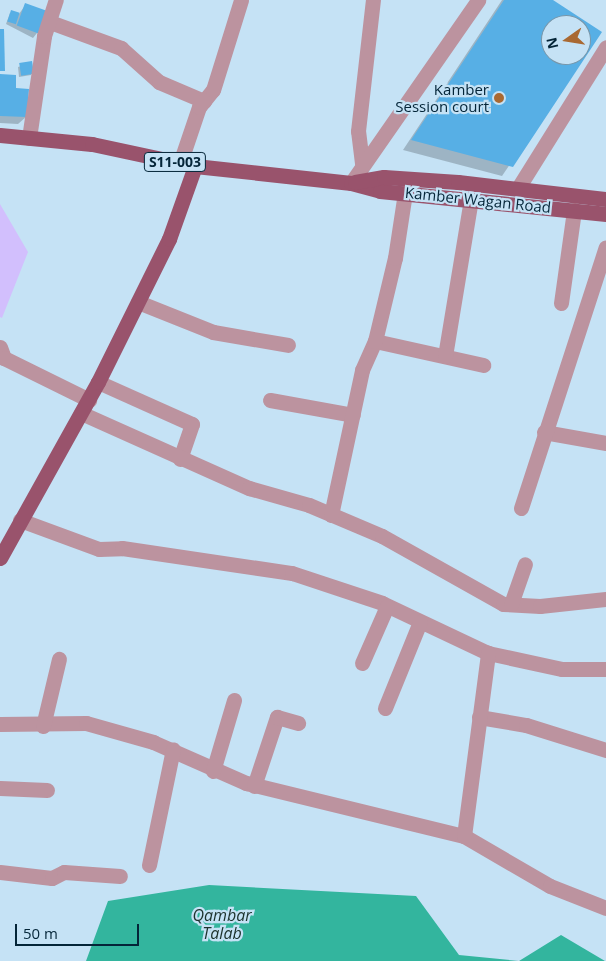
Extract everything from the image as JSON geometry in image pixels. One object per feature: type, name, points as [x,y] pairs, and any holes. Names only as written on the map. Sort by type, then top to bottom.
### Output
[{"type":"main road","name":"Kamber Wagan Road","points":[[0,135],[92,144],[196,166],[351,183],[405,193],[606,214]]},
{"type":"main road","points":[[1,556],[89,400],[138,302],[169,239],[196,166]]},
{"type":"main road","name":"Kamber Wagan Road","points":[[351,183],[384,177],[518,188],[606,199]]},
{"type":"street","points":[[29,138],[50,22],[56,0]]},
{"type":"street","points":[[180,163],[204,101],[213,90],[241,0]]},
{"type":"street","points":[[362,163],[358,131],[373,0]]},
{"type":"street","points":[[351,183],[362,163],[478,0]]},
{"type":"street","points":[[50,22],[121,48],[159,82],[204,101]]},
{"type":"street","points":[[518,188],[604,52]]},
{"type":"street","points":[[331,515],[362,370],[375,341],[405,193]]},
{"type":"street","points":[[445,356],[471,199]]},
{"type":"street","points":[[560,303],[574,210]]},
{"type":"street","points":[[521,508],[544,432],[606,247]]},
{"type":"street","points":[[138,302],[213,332],[288,345]]},
{"type":"street","points":[[375,341],[482,365]]},
{"type":"street","points":[[0,347],[4,358],[89,400]]},
{"type":"street","points":[[98,382],[192,424],[180,460]]},
{"type":"street","points":[[270,400],[352,415]]},
{"type":"street","points":[[81,413],[180,460],[331,515],[382,536],[511,604],[540,606],[606,599]]},
{"type":"street","points":[[544,432],[606,444]]},
{"type":"street","points":[[20,520],[100,549],[122,548],[251,564],[387,606],[488,653],[562,668],[606,669]]},
{"type":"street","points":[[511,604],[525,564]]},
{"type":"street","points":[[362,663],[387,606]]},
{"type":"street","points":[[385,708],[420,622]]},
{"type":"street","points":[[464,836],[488,653]]},
{"type":"street","points":[[43,726],[59,659]]},
{"type":"street","points":[[213,771],[234,700]]},
{"type":"street","points":[[479,716],[526,725],[606,750]]},
{"type":"street","points":[[254,786],[278,717],[298,724]]},
{"type":"street","points":[[0,724],[43,726],[86,723],[173,749],[213,771],[254,786],[464,836],[550,886],[606,908]]},
{"type":"street","points":[[149,865],[173,749]]},
{"type":"street","points":[[0,788],[47,790]]},
{"type":"street","points":[[0,872],[52,878],[64,872],[120,876]]},
{"type":"shaded area","points":[[0,204],[28,252],[2,318],[0,317]]},
{"type":"water","name":"Qambar Talab","points":[[209,885],[416,896],[459,955],[519,961],[86,961],[108,901]]},
{"type":"water","points":[[561,935],[605,961],[519,961]]},
{"type":"building","name":"Kamber Session court","points":[[504,0],[553,0],[576,15],[541,15],[541,65],[580,65],[513,167],[411,140]]},
{"type":"building","points":[[25,3],[47,11],[38,33],[17,26]]},
{"type":"building","points":[[11,10],[20,13],[16,24],[7,21]]},
{"type":"building","name":"Kamber Session court","points":[[591,25],[602,32],[591,49]]},
{"type":"building","points":[[0,29],[4,29],[5,71],[0,71]]},
{"type":"building","points":[[32,61],[34,74],[21,76],[19,63]]},
{"type":"building","points":[[0,74],[16,75],[16,88],[29,89],[27,117],[0,116]]},
{"type":"place","name":"Kamber Session court","points":[[499,98]]}]
